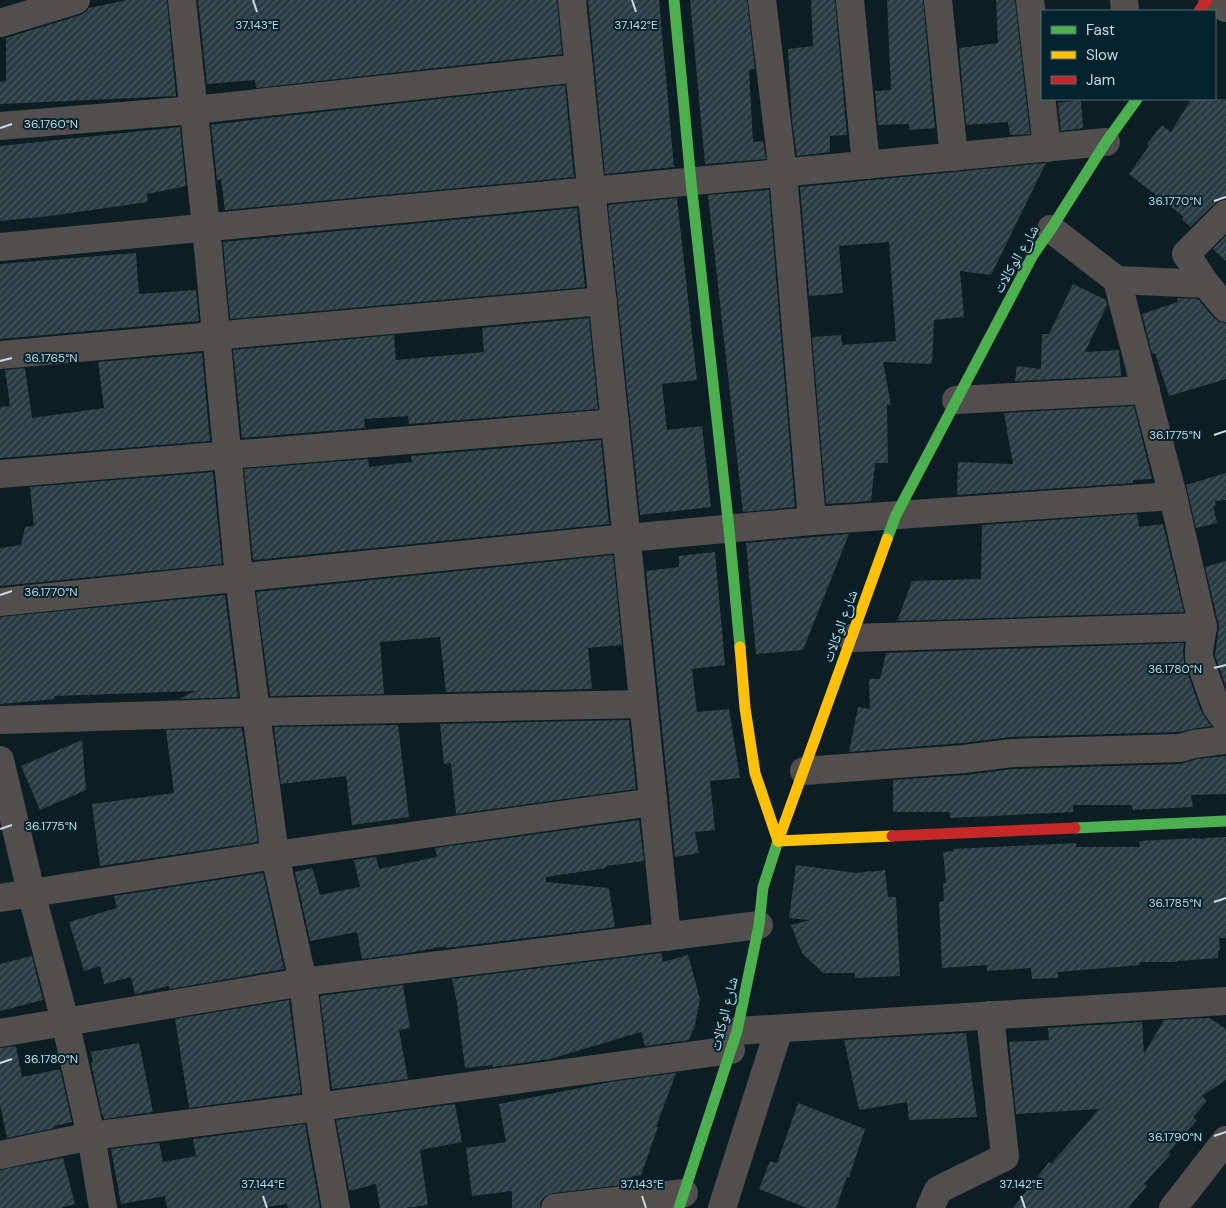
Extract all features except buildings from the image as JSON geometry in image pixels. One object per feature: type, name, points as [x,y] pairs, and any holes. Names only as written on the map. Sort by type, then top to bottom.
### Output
[{"type":"street","points":[[14,13],[76,0]]},
{"type":"street","points":[[182,0],[206,227],[239,578],[256,712],[275,855],[303,982],[318,1107],[336,1208]]},
{"type":"street","points":[[572,0],[667,937]]},
{"type":"street","points":[[674,0],[729,529],[745,708],[755,773],[778,841],[1226,821]]},
{"type":"street","points":[[762,0],[783,173],[812,521]]},
{"type":"street","points":[[850,0],[866,165]]},
{"type":"street","points":[[938,0],[954,157]]},
{"type":"street","points":[[1030,0],[1041,96]]},
{"type":"street","points":[[1212,0],[1226,8]]},
{"type":"street","points":[[0,126],[194,110],[579,68]]},
{"type":"street","points":[[1041,100],[1047,148]]},
{"type":"street","name":"شارع الوكالات","points":[[682,1200],[734,1041],[759,925],[763,887],[896,515],[1033,255],[1051,230],[1106,142],[1136,100]]},
{"type":"street","points":[[0,246],[1106,142]]},
{"type":"street","points":[[1226,214],[1186,254],[1206,284],[1226,308]]},
{"type":"street","points":[[1051,230],[1117,280],[1206,284]]},
{"type":"street","points":[[1117,280],[1173,496],[1203,627],[1199,658],[1223,710]]},
{"type":"street","points":[[0,355],[603,301]]},
{"type":"street","points":[[956,400],[1146,390]]},
{"type":"street","points":[[0,474],[615,423]]},
{"type":"street","points":[[0,602],[812,521],[1173,496]]},
{"type":"street","points":[[851,638],[1203,627]]},
{"type":"street","points":[[0,720],[256,712],[643,704]]},
{"type":"street","points":[[804,770],[964,759],[1012,753],[1180,748],[1194,744],[1226,740]]},
{"type":"street","points":[[0,760],[31,892],[65,1021],[91,1136],[103,1208]]},
{"type":"street","points":[[0,898],[275,855],[653,802]]},
{"type":"street","points":[[0,1033],[303,982],[759,925]]},
{"type":"street","points":[[0,1155],[91,1136],[318,1107],[734,1041],[779,1029],[1226,1001]]},
{"type":"street","points":[[930,1208],[938,1190],[1005,1158],[990,1016]]},
{"type":"street","points":[[722,1208],[779,1029]]},
{"type":"street","points":[[1173,1208],[1226,1140]]},
{"type":"street","points":[[555,1208],[682,1200]]},
{"type":"traffic: fast","points":[[674,0],[691,182],[740,647]]},
{"type":"traffic: fast","points":[[887,539],[896,515],[1033,255],[1106,142],[1136,100]]},
{"type":"traffic: fast","points":[[1075,828],[1226,821]]},
{"type":"traffic: fast","points":[[679,1208],[737,1031],[759,925],[763,887],[778,841]]},
{"type":"traffic: slow","points":[[778,841],[887,539]]},
{"type":"traffic: slow","points":[[740,647],[745,708],[755,773],[778,841],[892,836]]},
{"type":"traffic: jam","points":[[1200,10],[1207,0]]},
{"type":"traffic: jam","points":[[892,836],[1075,828]]}]
